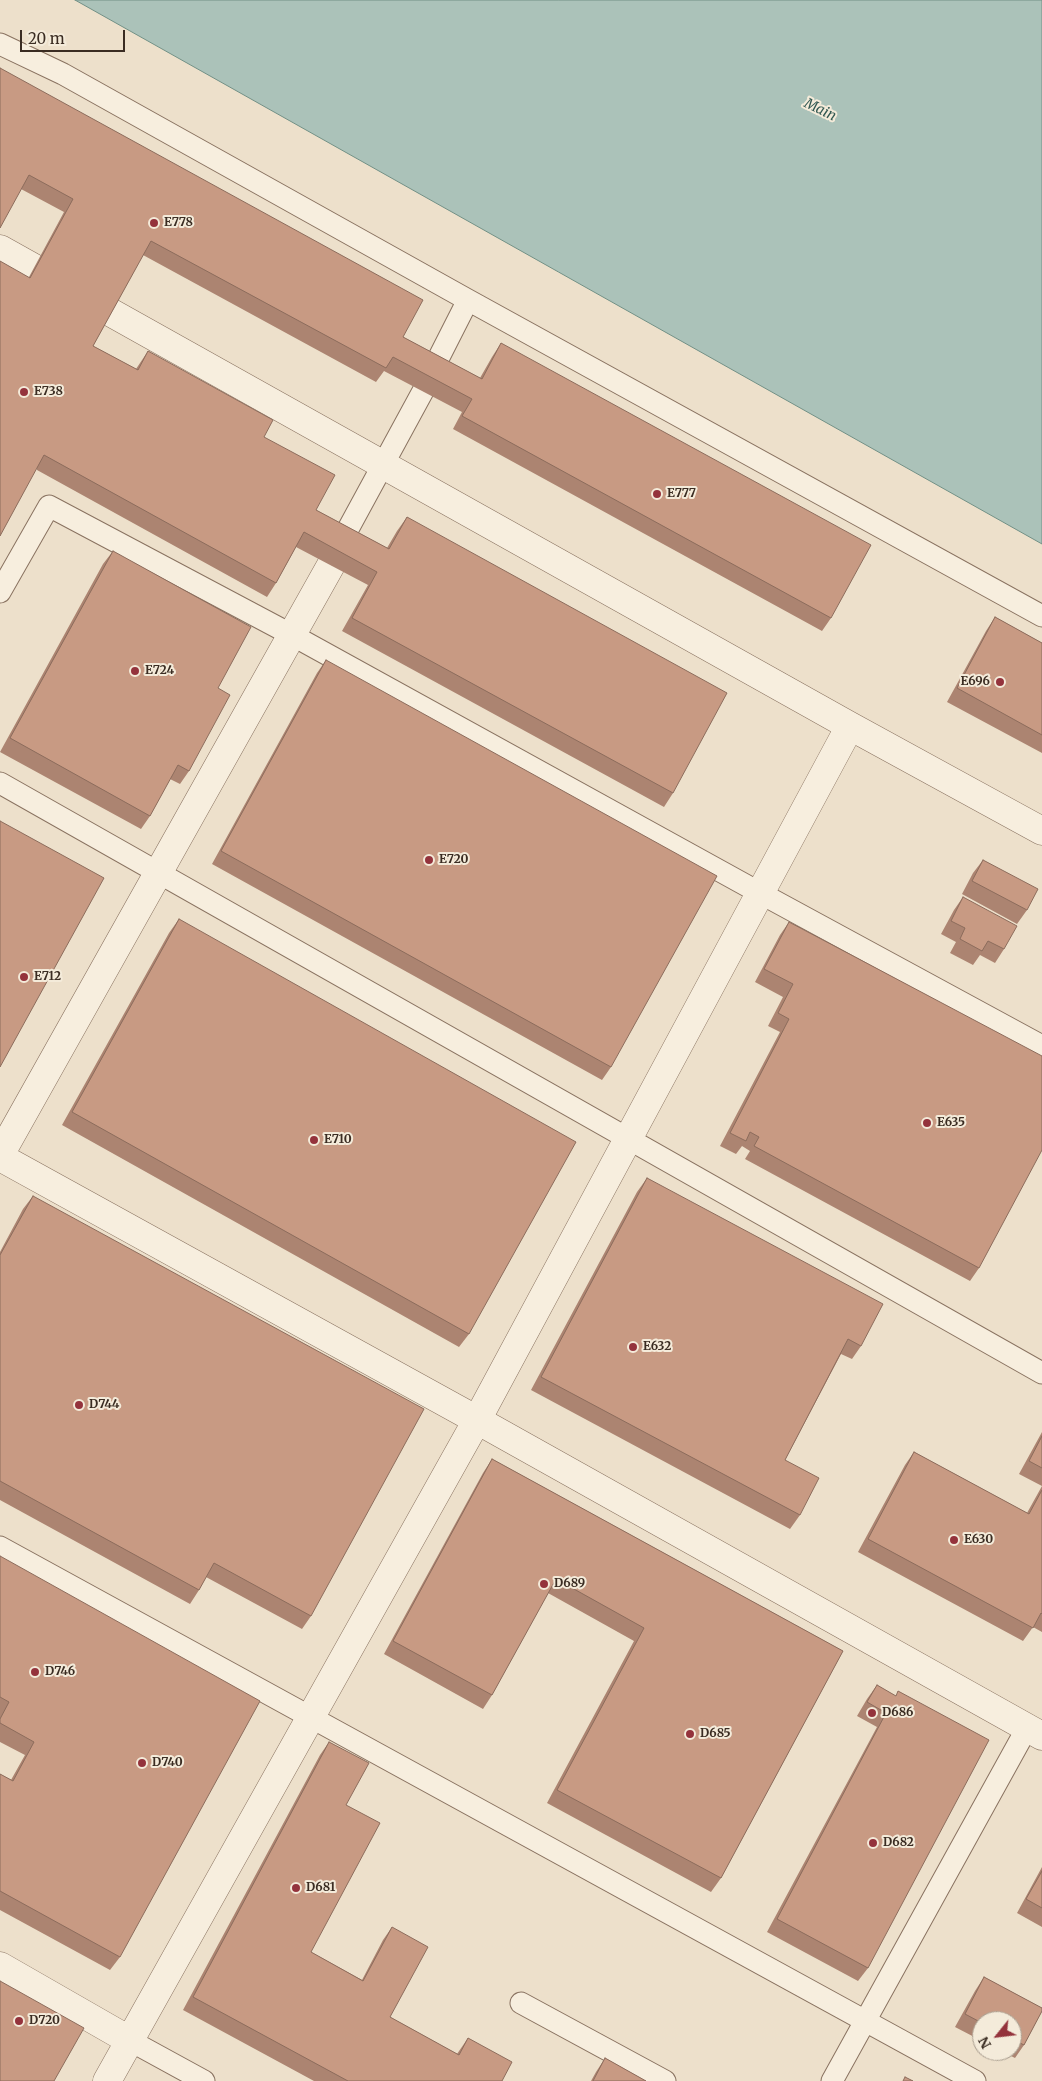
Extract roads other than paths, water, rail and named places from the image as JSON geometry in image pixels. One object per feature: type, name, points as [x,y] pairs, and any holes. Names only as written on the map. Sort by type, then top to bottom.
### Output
[{"type":"street","points":[[0,249],[34,268]]},
{"type":"street","points":[[110,312],[850,726],[1042,831]]},
{"type":"street","points":[[336,554],[0,1156],[1035,1732]]},
{"type":"street","points":[[107,2081],[477,1420],[850,726]]},
{"type":"street","points":[[0,1966],[130,2040]]},
{"type":"lane","points":[[0,44],[63,74],[468,300],[1042,616]]},
{"type":"lane","points":[[432,371],[468,300]]},
{"type":"lane","points":[[336,554],[423,391]]},
{"type":"lane","points":[[0,592],[48,506],[292,635],[1042,1046]]},
{"type":"lane","points":[[0,783],[1042,1373]]},
{"type":"lane","points":[[0,1546],[310,1718],[975,2081]]},
{"type":"lane","points":[[832,2081],[1035,1732]]},
{"type":"lane","points":[[521,2003],[665,2081]]},
{"type":"lane","points":[[130,2040],[204,2081]]},
{"type":"water","name":"Main","points":[[75,0],[1042,0],[1042,544]]},
{"type":"place","name":"E778","points":[[154,223]]},
{"type":"place","name":"E738","points":[[24,392]]},
{"type":"place","name":"E777","points":[[657,494]]},
{"type":"place","name":"E724","points":[[135,671]]},
{"type":"place","name":"E696","points":[[1000,682]]},
{"type":"place","name":"E720","points":[[429,860]]},
{"type":"place","name":"E712","points":[[24,977]]},
{"type":"place","name":"E635","points":[[927,1123]]},
{"type":"place","name":"E710","points":[[314,1140]]},
{"type":"place","name":"E632","points":[[633,1347]]},
{"type":"place","name":"D744","points":[[79,1405]]},
{"type":"place","name":"E630","points":[[954,1540]]},
{"type":"place","name":"D689","points":[[544,1584]]},
{"type":"place","name":"D746","points":[[35,1672]]},
{"type":"place","name":"D686","points":[[872,1713]]},
{"type":"place","name":"D685","points":[[690,1734]]},
{"type":"place","name":"D740","points":[[142,1763]]},
{"type":"place","name":"D682","points":[[873,1843]]},
{"type":"place","name":"D681","points":[[296,1888]]},
{"type":"place","name":"D720","points":[[19,2021]]}]
